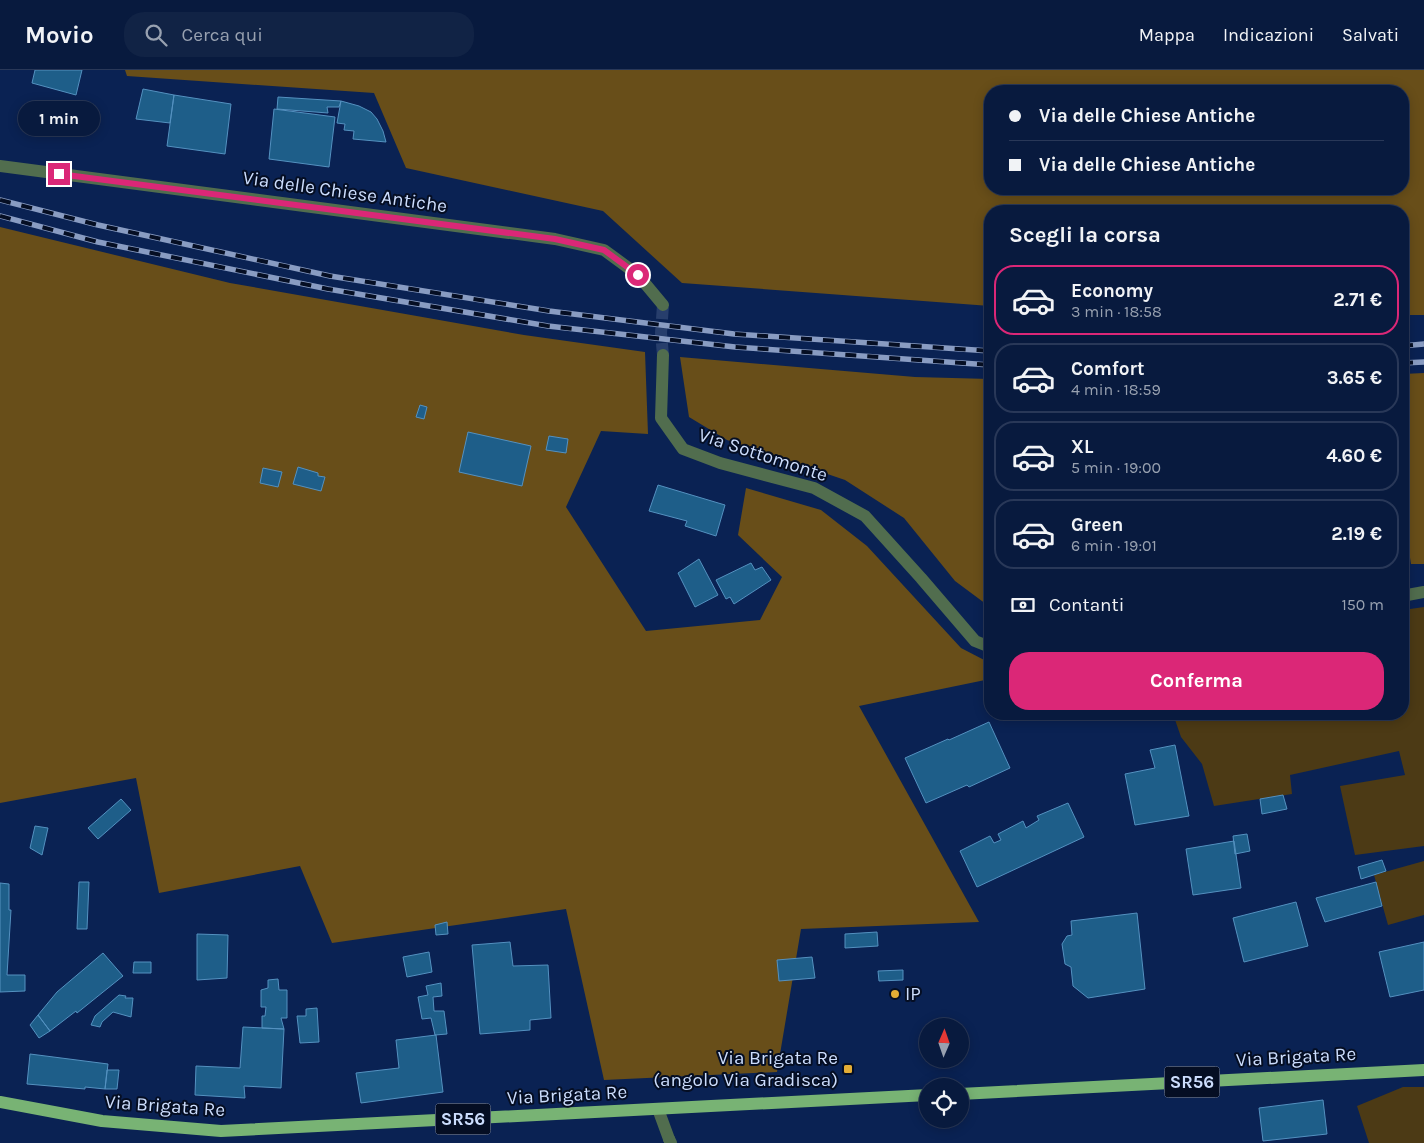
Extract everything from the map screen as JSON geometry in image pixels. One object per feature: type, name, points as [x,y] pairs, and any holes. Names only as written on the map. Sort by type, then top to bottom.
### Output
[{"type":"main road","name":"Via Brigata Re","points":[[969,1094],[1424,1070]]},
{"type":"main road","name":"Via Brigata Re","points":[[0,1102],[102,1121],[221,1131],[919,1095]]},
{"type":"street","name":"Via delle Chiese Antiche","points":[[0,166],[555,239],[604,250],[638,275],[663,305]]},
{"type":"street","name":"Via Sottomonte","points":[[663,355],[660,418],[683,449],[720,463],[814,488],[865,516],[975,640],[984,644]]},
{"type":"street","points":[[1409,595],[1424,592]]},
{"type":"street","points":[[658,1109],[670,1141]]},
{"type":"shaded area","points":[[125,70],[1424,70],[1424,315],[1409,315],[1409,205],[984,205],[984,306],[682,283],[603,211],[406,168],[374,93],[127,76]]},
{"type":"shaded area","points":[[0,227],[230,283],[524,335],[645,352],[648,434],[601,431],[566,507],[646,631],[760,620],[782,577],[738,535],[746,488],[821,510],[867,546],[961,648],[984,660],[984,680],[859,706],[979,922],[801,929],[777,1072],[604,1080],[566,909],[332,943],[300,866],[159,893],[136,778],[0,803]]},
{"type":"shaded area","points":[[680,357],[915,377],[984,379],[984,603],[955,581],[904,518],[845,480],[727,440],[689,417]]},
{"type":"shaded area","points":[[1424,373],[1424,564],[1411,564],[1409,551],[1409,374]]},
{"type":"shaded area","points":[[1424,607],[1424,846],[1355,855],[1340,786],[1405,775],[1399,751],[1290,775],[1292,794],[1214,806],[1202,764],[1181,737],[1175,720],[1409,720],[1409,609]]},
{"type":"shaded area","points":[[1424,861],[1424,915],[1388,925],[1374,875]]},
{"type":"shaded area","points":[[1403,1087],[1424,1087],[1424,1143],[1369,1143],[1357,1106]]},
{"type":"building","points":[[35,70],[82,70],[76,95],[32,83]]},
{"type":"building","points":[[143,89],[174,95],[170,123],[136,119]]},
{"type":"building","points":[[174,95],[231,104],[225,154],[167,146]]},
{"type":"building","points":[[278,97],[341,101],[339,107],[327,107],[328,113],[277,109]]},
{"type":"building","points":[[341,101],[359,106],[371,112],[383,131],[386,142],[353,139],[354,131],[344,130],[345,124],[337,123]]},
{"type":"building","points":[[274,109],[335,117],[329,167],[269,159]]},
{"type":"building","points":[[420,405],[427,407],[424,419],[416,417]]},
{"type":"building","points":[[468,432],[531,446],[522,486],[459,472]]},
{"type":"building","points":[[549,436],[568,439],[566,453],[546,450]]},
{"type":"building","points":[[298,467],[325,477],[321,491],[293,484]]},
{"type":"building","points":[[263,468],[282,472],[278,487],[260,483]]},
{"type":"building","points":[[658,485],[725,505],[716,536],[685,526],[687,521],[649,511]]},
{"type":"building","points":[[699,559],[718,595],[695,607],[678,573]]},
{"type":"building","points":[[751,563],[755,570],[762,567],[771,580],[734,604],[730,597],[726,599],[716,580]]},
{"type":"building","points":[[989,722],[1010,768],[969,787],[967,785],[926,803],[905,758]]},
{"type":"building","points":[[1175,745],[1189,816],[1135,825],[1125,774],[1155,768],[1150,750]]},
{"type":"building","points":[[1283,795],[1287,809],[1262,814],[1260,799]]},
{"type":"building","points":[[121,799],[131,810],[98,839],[88,828]]},
{"type":"building","points":[[1068,803],[1084,837],[977,887],[960,851],[990,836],[994,843],[1001,840],[998,834],[1023,821],[1026,828],[1039,820],[1037,816]]},
{"type":"building","points":[[35,826],[48,828],[42,855],[30,848]]},
{"type":"building","points":[[1247,834],[1250,851],[1235,854],[1233,836]]},
{"type":"building","points":[[1234,841],[1241,888],[1193,895],[1186,849]]},
{"type":"building","points":[[1382,860],[1386,871],[1361,879],[1358,867]]},
{"type":"building","points":[[79,882],[89,882],[87,929],[77,929]]},
{"type":"building","points":[[1376,882],[1382,906],[1325,922],[1316,898]]},
{"type":"building","points":[[0,883],[9,884],[9,910],[11,910],[7,975],[25,975],[25,991],[0,992]]},
{"type":"building","points":[[1296,902],[1308,946],[1244,962],[1233,918]]},
{"type":"building","points":[[1137,913],[1145,989],[1088,998],[1073,986],[1071,967],[1065,964],[1062,944],[1067,936],[1072,935],[1071,921]]},
{"type":"building","points":[[447,922],[448,934],[436,935],[435,925]]},
{"type":"building","points":[[877,932],[878,946],[845,948],[845,934]]},
{"type":"building","points":[[197,934],[228,935],[227,978],[197,980]]},
{"type":"building","points":[[510,942],[513,966],[548,965],[551,1018],[530,1020],[530,1030],[480,1034],[472,945]]},
{"type":"building","points":[[1424,942],[1424,990],[1390,997],[1379,952]]},
{"type":"building","points":[[429,952],[432,972],[407,977],[403,957]]},
{"type":"building","points":[[103,953],[123,976],[77,1013],[76,1011],[50,1031],[38,1015],[57,992]]},
{"type":"building","points":[[812,957],[815,978],[779,981],[777,960]]},
{"type":"building","points":[[134,962],[151,962],[151,973],[133,973]]},
{"type":"building","points":[[903,970],[903,980],[879,981],[878,971]]},
{"type":"building","points":[[278,979],[279,990],[287,990],[287,1018],[281,1018],[284,1029],[262,1028],[262,1016],[265,1016],[266,1007],[261,1007],[261,990],[268,988],[268,980]]},
{"type":"building","points":[[441,983],[442,996],[433,997],[434,1011],[444,1011],[447,1034],[435,1035],[431,1018],[422,1019],[418,997],[428,995],[426,986]]},
{"type":"building","points":[[119,995],[126,996],[125,998],[133,998],[131,1017],[113,1012],[102,1022],[100,1027],[91,1025],[95,1016]]},
{"type":"building","points":[[317,1008],[319,1042],[300,1043],[297,1016],[306,1016],[306,1009]]},
{"type":"building","points":[[38,1015],[50,1031],[39,1038],[30,1025]]},
{"type":"building","points":[[243,1027],[284,1029],[281,1088],[244,1086],[245,1098],[195,1095],[196,1066],[240,1068]]},
{"type":"building","points":[[436,1035],[443,1092],[361,1103],[356,1073],[399,1068],[396,1040]]},
{"type":"building","points":[[30,1054],[108,1064],[105,1089],[27,1084]]},
{"type":"building","points":[[107,1070],[119,1070],[117,1089],[105,1089]]},
{"type":"building","points":[[1323,1100],[1327,1134],[1263,1141],[1259,1108]]},
{"type":"tunnel","points":[[663,305],[661,333],[663,355]]},
{"type":"railway","points":[[0,200],[98,225],[330,276],[549,311],[734,334],[984,351]]},
{"type":"railway","points":[[0,216],[98,242],[328,289],[548,326],[735,347],[984,365]]},
{"type":"railway","points":[[1409,345],[1424,344]]},
{"type":"railway","points":[[1409,363],[1424,362]]},
{"type":"place","name":"IP","points":[[895,994]]},
{"type":"place","name":"Via Brigata Re (angolo Via Gradisca)","points":[[848,1069]]},
{"type":"route","points":[[59,174],[555,239],[604,250],[638,275]]}]
